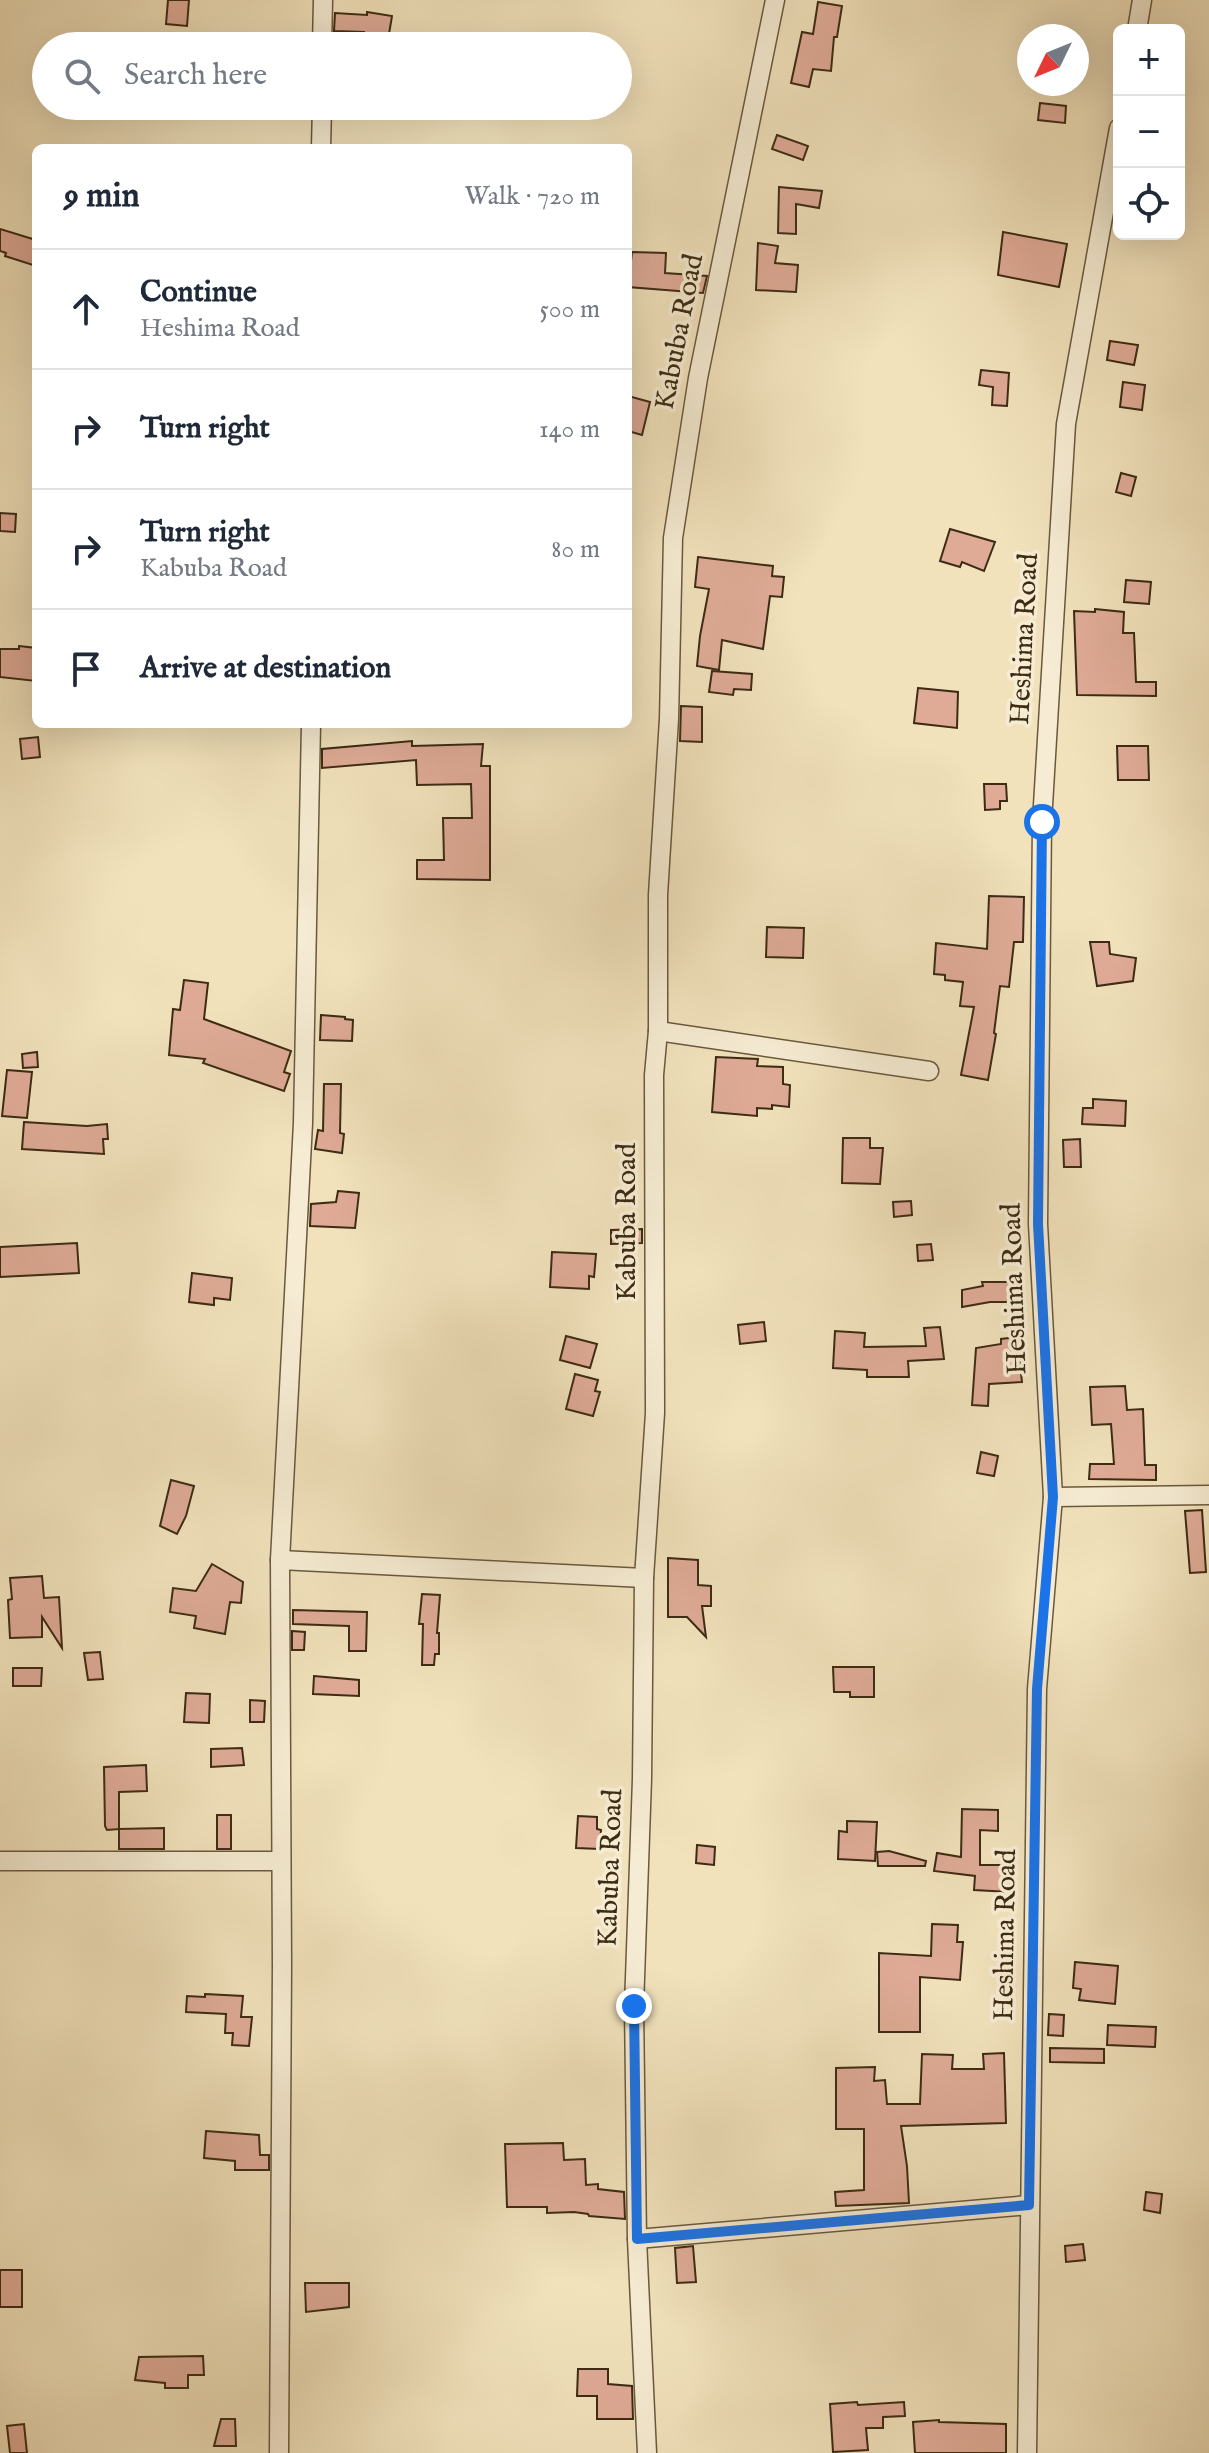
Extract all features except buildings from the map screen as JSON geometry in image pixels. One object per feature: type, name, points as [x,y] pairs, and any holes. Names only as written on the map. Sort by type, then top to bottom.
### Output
[{"type":"street","points":[[322,32],[323,0]]},
{"type":"street","name":"Kabuba Road","points":[[647,2453],[637,2239],[634,2006],[642,1779],[644,1578],[655,1413],[654,1075],[658,1031],[658,895],[669,719],[673,538],[698,378],[775,0]]},
{"type":"street","points":[[1138,24],[1142,0]]},
{"type":"street","points":[[321,144],[322,120]]},
{"type":"street","name":"Heshima Road","points":[[1027,2453],[1037,1689],[1053,1497],[1038,1224],[1042,822],[1066,424],[1113,162]]},
{"type":"street","points":[[279,2453],[280,1560],[303,1123],[311,728]]},
{"type":"street","points":[[658,1031],[929,1071]]},
{"type":"street","points":[[1053,1497],[1209,1495]]},
{"type":"street","points":[[280,1560],[644,1578]]},
{"type":"street","points":[[0,1861],[281,1861]]},
{"type":"street","points":[[637,2239],[1029,2205]]},
{"type":"route","points":[[634,2006],[637,2239],[1029,2205],[1037,1689],[1053,1497],[1038,1224],[1042,822]]}]
